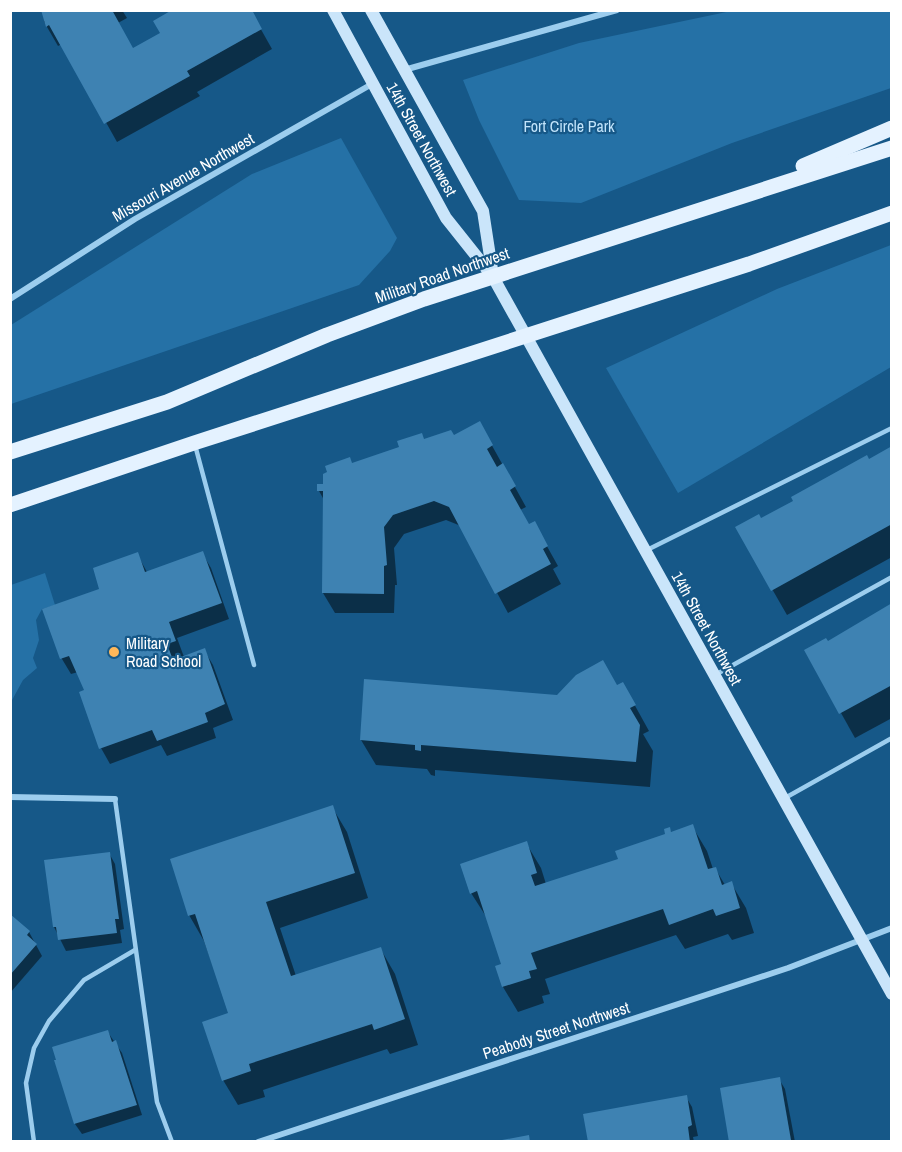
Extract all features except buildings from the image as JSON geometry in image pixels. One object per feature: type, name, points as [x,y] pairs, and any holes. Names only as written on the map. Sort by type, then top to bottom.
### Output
[{"type":"main road","points":[[720,202],[891,128]]},
{"type":"main road","name":"Military Road Northwest","points":[[10,452],[167,402],[327,335],[424,299],[891,148]]},
{"type":"main road","points":[[10,505],[194,442],[749,264],[891,213]]},
{"type":"street","name":"14th Street Northwest","points":[[333,10],[446,218],[493,277],[891,994]]},
{"type":"street","name":"14th Street Northwest","points":[[371,10],[483,211],[493,277]]},
{"type":"street","points":[[404,70],[617,10]]},
{"type":"street","name":"Missouri Avenue Northwest","points":[[10,299],[135,219],[372,84]]},
{"type":"street","points":[[10,797],[115,799]]},
{"type":"street","name":"Peabody Street Northwest","points":[[258,1142],[788,968],[891,928]]},
{"type":"lane","points":[[645,551],[891,428]]},
{"type":"lane","points":[[194,442],[254,665]]},
{"type":"lane","points":[[714,676],[891,578]]},
{"type":"lane","points":[[783,799],[891,738]]},
{"type":"lane","points":[[115,799],[157,1102],[172,1142]]},
{"type":"lane","points":[[34,1142],[26,1083],[34,1048],[49,1021],[84,980],[135,950]]},
{"type":"green space","name":"Fort Circle Park","points":[[736,10],[891,11],[891,88],[732,143],[581,203],[519,200],[479,120],[463,80],[579,43]]},
{"type":"green space","points":[[341,138],[397,238],[390,251],[359,285],[11,404],[11,325],[252,174]]},
{"type":"green space","points":[[891,245],[891,367],[678,493],[606,368],[777,289]]},
{"type":"green space","points":[[45,573],[55,605],[42,609],[36,620],[39,640],[33,658],[37,668],[23,680],[11,702],[11,585]]},
{"type":"place","name":"Military Road School","points":[[114,652]]}]
